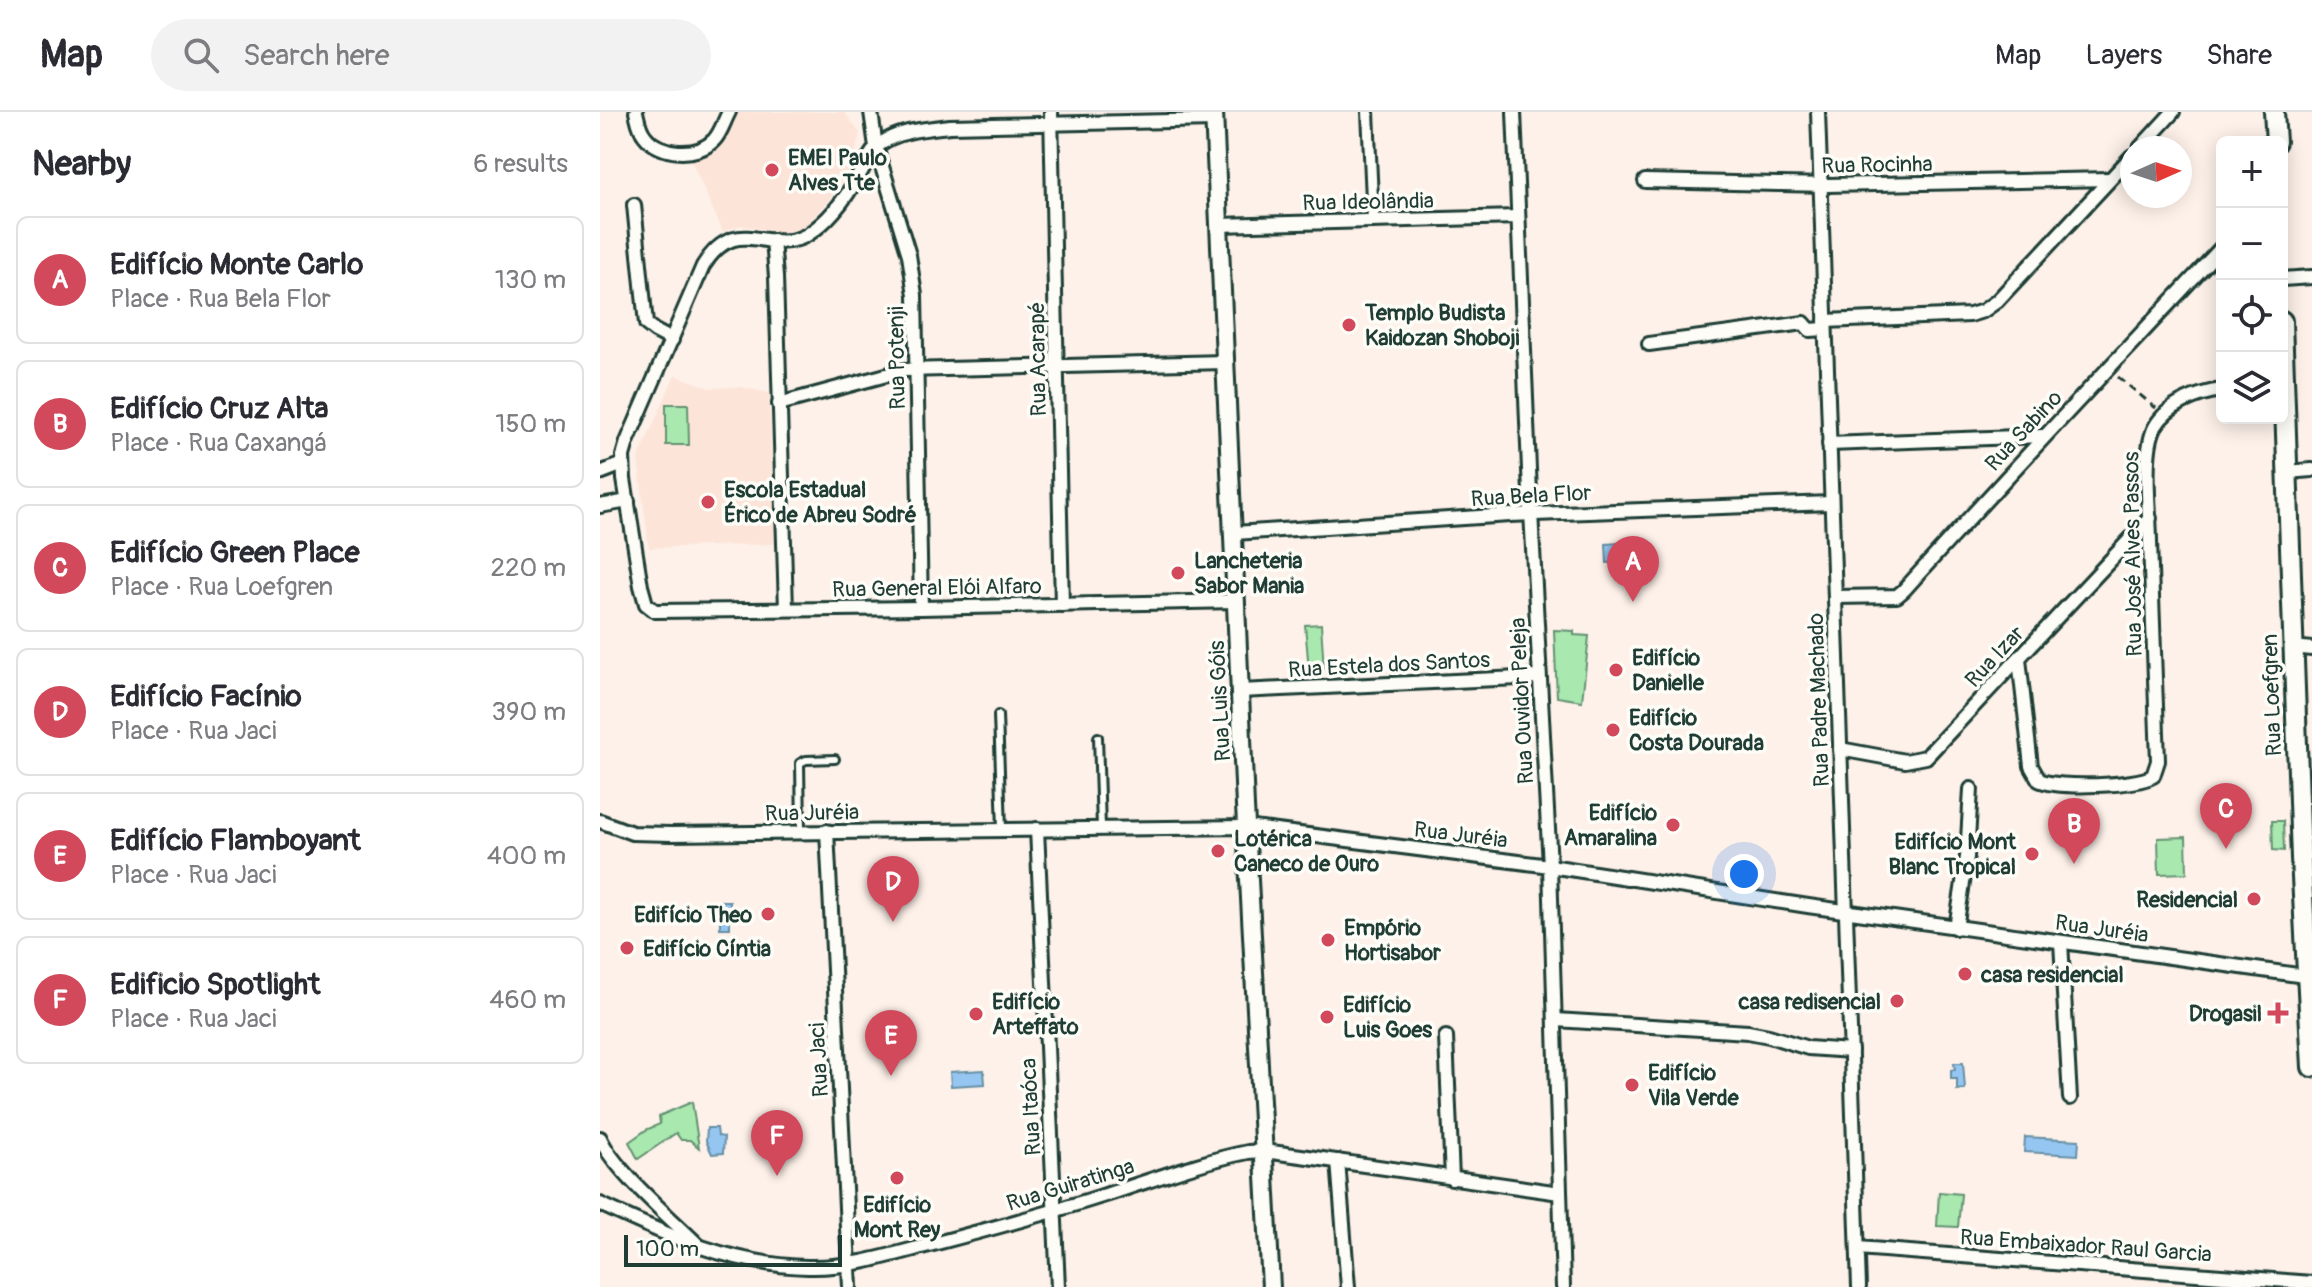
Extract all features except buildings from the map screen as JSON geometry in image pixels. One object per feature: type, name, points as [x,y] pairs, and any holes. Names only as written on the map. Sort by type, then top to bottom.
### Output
[{"type":"main road","points":[[2274,112],[2276,136]]},
{"type":"main road","name":"Rua Loefgren","points":[[2284,424],[2293,647],[2306,808],[2312,1067]]},
{"type":"street","points":[[636,112],[645,137],[657,146],[679,152],[704,148],[714,140],[729,112]]},
{"type":"street","name":"Rua Potenji","points":[[871,112],[876,147],[909,255],[915,295],[921,608]]},
{"type":"street","points":[[1368,112],[1373,221]]},
{"type":"street","name":"Rua Ouvidor Peleja","points":[[1514,112],[1550,866],[1563,1287]]},
{"type":"street","name":"Rua Padre Machado","points":[[1818,112],[1859,1287]]},
{"type":"street","points":[[2151,136],[2173,112]]},
{"type":"street","points":[[600,506],[628,501],[623,464],[627,442],[703,266],[713,251],[726,241],[757,237],[797,240],[809,233],[825,221],[846,196],[876,147],[901,134],[950,126],[1051,118],[1214,116]]},
{"type":"street","name":"Rua Luis Góis","points":[[1214,116],[1246,827],[1271,1287]]},
{"type":"street","name":"Rua Acarapé","points":[[1051,118],[1062,605]]},
{"type":"street","points":[[1649,344],[1804,323],[1810,330],[1825,325],[1970,315],[1983,311],[1997,301],[2120,169]]},
{"type":"street","name":"Rua Rocinha","points":[[1645,181],[1821,185],[2110,179]]},
{"type":"street","points":[[634,205],[646,324],[672,340]]},
{"type":"street","name":"Rua Ideolândia","points":[[1219,225],[1518,217]]},
{"type":"street","points":[[773,240],[786,609]]},
{"type":"street","name":"Rua Sabino","points":[[1835,597],[1897,596],[1904,590],[2043,436],[2109,370],[2216,254]]},
{"type":"street","points":[[2288,279],[2312,277]]},
{"type":"street","points":[[779,404],[874,377],[917,369],[1225,362]]},
{"type":"street","points":[[2164,415],[2198,396],[2216,392]]},
{"type":"street","name":"Rua José Alves Passos","points":[[2019,659],[2031,766],[2039,780],[2051,785],[2142,781],[2153,776],[2158,761],[2150,440],[2164,415]]},
{"type":"street","points":[[1829,444],[2043,436]]},
{"type":"street","points":[[600,473],[623,464]]},
{"type":"street","points":[[2286,472],[2312,470]]},
{"type":"street","name":"Rua General Elói Alfaro","points":[[628,501],[644,598],[650,608],[663,611],[1236,601]]},
{"type":"street","name":"Rua Bela Flor","points":[[1234,533],[1531,514],[1831,503]]},
{"type":"street","name":"Rua Izar","points":[[1840,749],[1905,761],[1926,757],[2150,518]]},
{"type":"street","points":[[2293,647],[2312,649]]},
{"type":"street","name":"Rua Estela dos Santos","points":[[1240,691],[1539,677]]},
{"type":"street","points":[[1956,928],[1967,857],[1971,789]]},
{"type":"street","name":"Rua Juréia","points":[[600,821],[632,833],[1246,827],[1550,866],[1956,928],[2310,977]]},
{"type":"street","name":"Rua Itaóca","points":[[1037,829],[1058,1287]]},
{"type":"street","name":"Rua Jaci","points":[[827,831],[850,1287]]},
{"type":"street","points":[[2061,942],[2070,1098]]},
{"type":"street","points":[[1556,1020],[1748,1032],[1808,1048],[1851,1051]]},
{"type":"street","points":[[1446,1037],[1452,1179]]},
{"type":"street","points":[[600,1138],[626,1172],[703,1249]]},
{"type":"street","name":"Rua Guiratinga","points":[[600,1204],[703,1249],[741,1259],[805,1267],[849,1265],[1055,1212],[1248,1152],[1264,1151],[1560,1193]]},
{"type":"street","points":[[1338,1161],[1348,1287]]},
{"type":"street","name":"Rua Embaixador Raul Garcia","points":[[1858,1248],[2312,1283]]},
{"type":"lane","points":[[998,715],[1002,829]]},
{"type":"lane","points":[[1098,737],[1101,827]]},
{"type":"lane","points":[[801,832],[800,763],[835,759]]},
{"type":"path","points":[[2109,370],[2164,415]]},
{"type":"shaded area","name":"EMEI Paulo Alves Tte","points":[[734,112],[844,112],[860,133],[853,163],[827,203],[804,227],[784,233],[740,225],[723,232],[690,158],[705,155],[716,145]]},
{"type":"shaded area","name":"Escola Estadual Érico de Abreu Sodré","points":[[675,375],[710,388],[740,387],[769,393],[775,544],[649,548],[638,459]]},
{"type":"green space","points":[[666,404],[688,404],[689,445],[666,445]]},
{"type":"green space","points":[[1321,624],[1324,669],[1309,670],[1305,625]]},
{"type":"green space","points":[[1554,630],[1589,636],[1582,701],[1557,697]]},
{"type":"green space","points":[[2272,821],[2283,821],[2284,851],[2273,850]]},
{"type":"green space","points":[[2186,837],[2187,873],[2159,874],[2158,838]]},
{"type":"green space","points":[[692,1102],[699,1148],[690,1140],[681,1140],[676,1133],[638,1159],[629,1142],[660,1124],[659,1116]]},
{"type":"green space","points":[[1939,1192],[1961,1194],[1958,1227],[1937,1226]]},
{"type":"water","points":[[1619,543],[1620,562],[1607,563],[1606,544]]},
{"type":"water","points":[[720,901],[730,901],[730,928],[720,928]]},
{"type":"water","points":[[1954,1063],[1963,1063],[1965,1089],[1957,1090],[1957,1079],[1951,1079]]},
{"type":"water","points":[[984,1070],[985,1084],[951,1086],[950,1072]]},
{"type":"water","points":[[707,1128],[717,1128],[718,1136],[724,1137],[723,1153],[712,1154],[706,1141]]},
{"type":"water","points":[[2025,1137],[2079,1140],[2078,1155],[2024,1152]]},
{"type":"place","name":"EMEI Paulo Alves Tte","points":[[772,170]]},
{"type":"place","name":"Templo Budista Kaidozan Shoboji","points":[[1349,325]]},
{"type":"place","name":"Escola Estadual Érico de Abreu Sodré","points":[[708,502]]},
{"type":"place","name":"Lancheteria Sabor Mania","points":[[1178,573]]},
{"type":"place","name":"Edifício Monte Carlo","points":[[1633,602]]},
{"type":"place","name":"Edifício Danielle","points":[[1616,670]]},
{"type":"place","name":"Edifício Costa Dourada","points":[[1613,730]]},
{"type":"place","name":"Edifício Amaralina","points":[[1673,825]]},
{"type":"place","name":"Edifício Green Place","points":[[2226,849]]},
{"type":"place","name":"Lotérica Caneco de Ouro","points":[[1218,851]]},
{"type":"place","name":"Edifício Mont Blanc Tropical","points":[[2032,854]]},
{"type":"place","name":"Edifício Cruz Alta","points":[[2074,864]]},
{"type":"place","name":"Residencial","points":[[2254,899]]},
{"type":"place","name":"Edifício Theo","points":[[768,914]]},
{"type":"place","name":"Edifício Facínio","points":[[893,922]]},
{"type":"place","name":"Empório Hortisabor","points":[[1328,940]]},
{"type":"place","name":"Edifício Cíntia","points":[[627,948]]},
{"type":"place","name":"casa residencial","points":[[1965,974]]},
{"type":"place","name":"casa redisencial","points":[[1897,1001]]},
{"type":"place","name":"Drogasil","points":[[2278,1013]]},
{"type":"place","name":"Edifício Arteffato","points":[[976,1014]]},
{"type":"place","name":"Edifício Luis Goes","points":[[1327,1017]]},
{"type":"place","name":"Edifício Flamboyant","points":[[891,1076]]},
{"type":"place","name":"Edifício Vila Verde","points":[[1632,1085]]},
{"type":"place","name":"Edificio Spotlight","points":[[777,1176]]},
{"type":"place","name":"Edifício Mont Rey","points":[[897,1178]]}]
